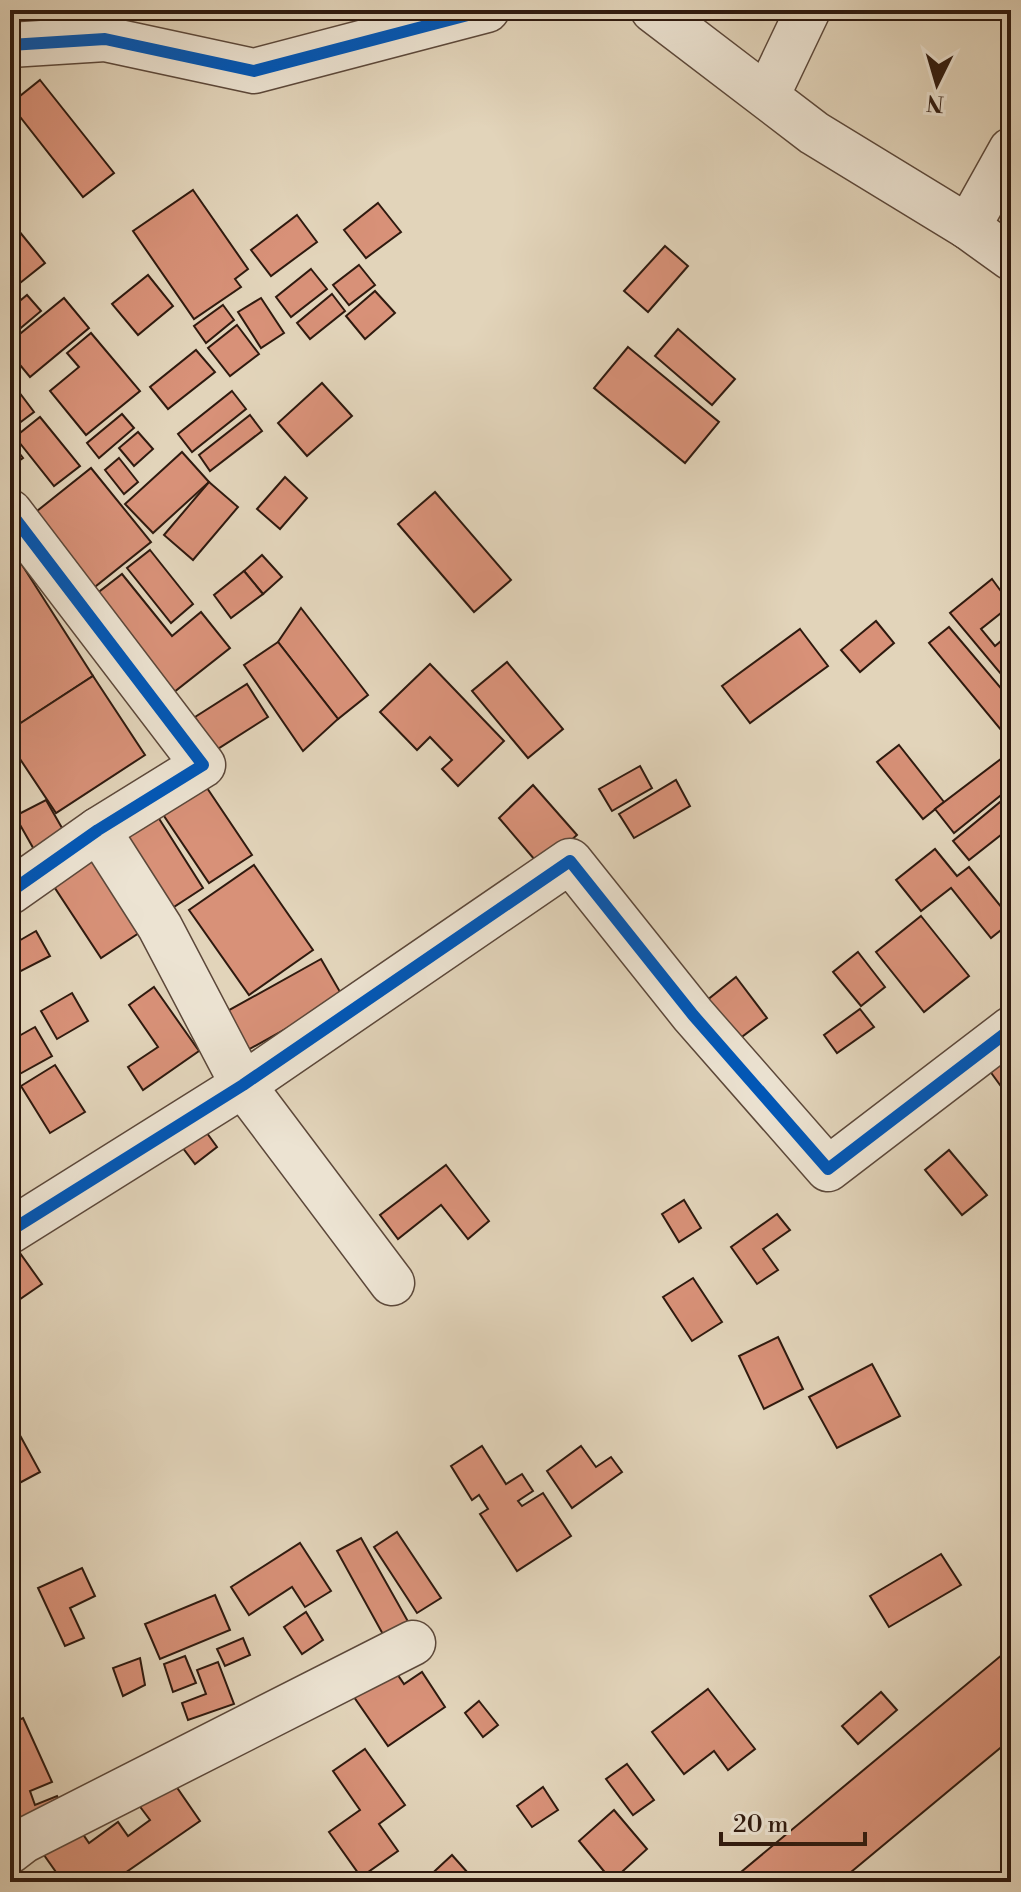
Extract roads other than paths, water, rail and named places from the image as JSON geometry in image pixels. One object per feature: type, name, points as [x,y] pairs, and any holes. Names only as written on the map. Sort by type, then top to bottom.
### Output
[{"type":"street","points":[[10,45],[105,39],[254,71],[487,10]]},
{"type":"street","points":[[653,10],[814,133],[968,227],[1011,258]]},
{"type":"street","points":[[767,96],[808,10]]},
{"type":"street","points":[[968,227],[1011,150]]},
{"type":"street","points":[[10,512],[203,765],[98,830],[10,892]]},
{"type":"street","points":[[98,830],[160,927],[243,1085],[392,1283]]},
{"type":"street","points":[[10,1231],[243,1085],[570,861],[693,1015],[828,1169],[1011,1029]]},
{"type":"street","points":[[10,1851],[23,1841],[413,1643]]}]
